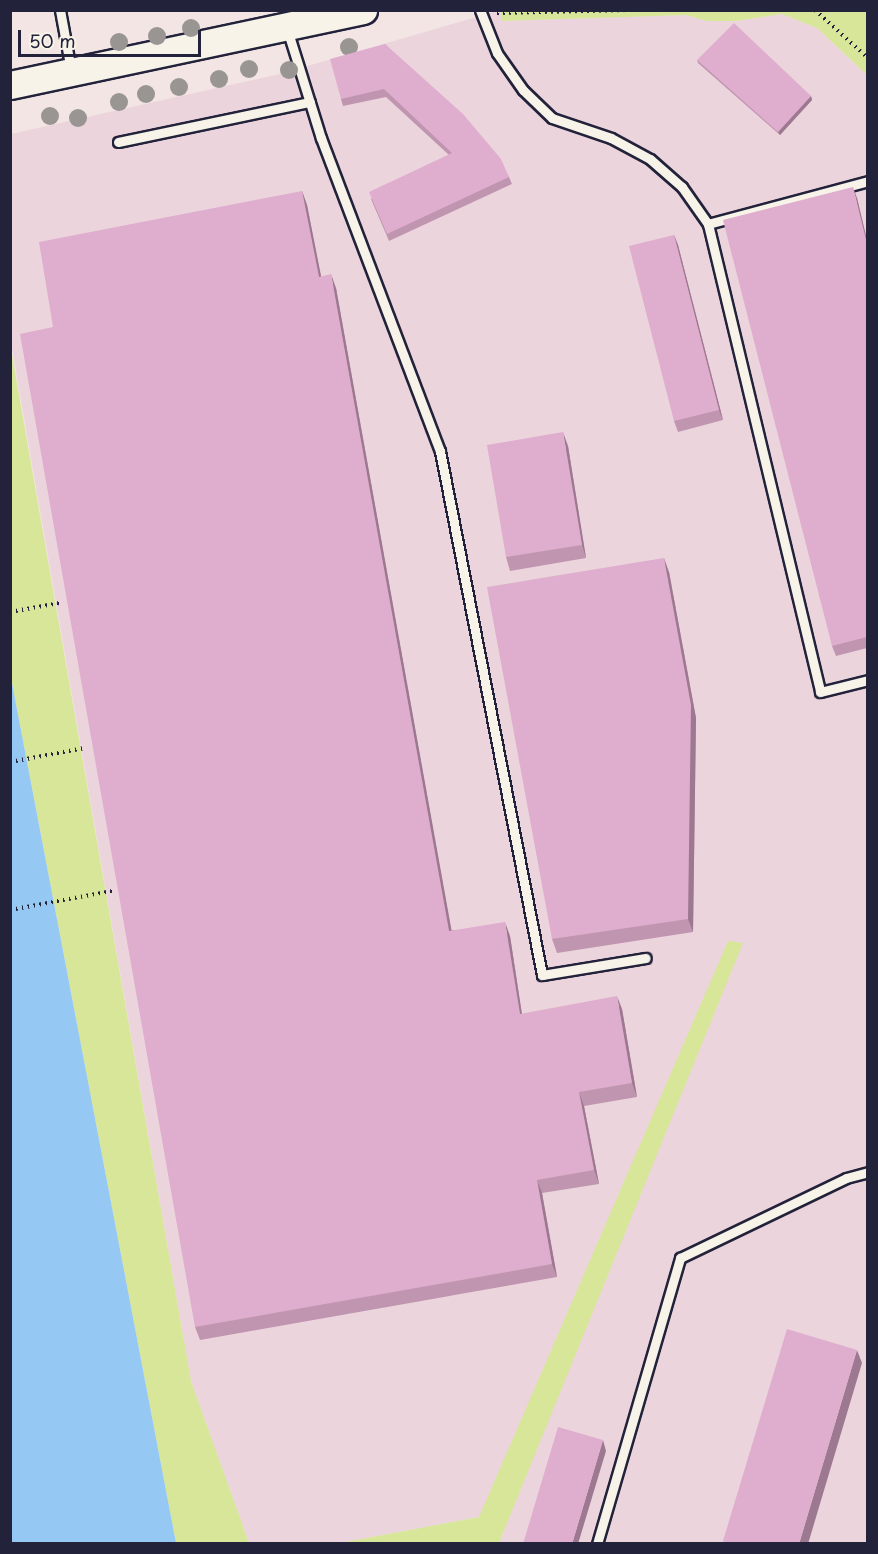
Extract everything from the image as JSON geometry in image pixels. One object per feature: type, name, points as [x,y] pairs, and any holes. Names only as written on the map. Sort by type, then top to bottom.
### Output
[{"type":"main road","points":[[10,85],[363,10]]},
{"type":"lane","points":[[60,10],[72,73]]},
{"type":"lane","points":[[481,12],[497,54],[523,90],[552,118],[611,138],[650,159],[682,187],[708,224],[820,692],[867,680]]},
{"type":"lane","points":[[287,27],[310,102],[440,450],[542,975],[646,958]]},
{"type":"lane","points":[[118,142],[310,102]]},
{"type":"lane","points":[[708,224],[867,182]]},
{"type":"lane","points":[[597,1544],[680,1258],[846,1178],[867,1172]]},
{"type":"path","points":[[481,12],[628,10]]},
{"type":"path","points":[[815,10],[867,58]]},
{"type":"path","points":[[10,612],[59,603]]},
{"type":"path","points":[[10,762],[85,748]]},
{"type":"path","points":[[10,910],[112,891]]},
{"type":"shaded area","points":[[502,11],[502,21],[686,15],[707,21],[736,21],[782,14],[817,28],[867,75],[867,1543],[499,1543],[505,1529],[479,1517],[340,1543],[249,1543],[191,1381],[11,343],[11,134],[280,74]]},
{"type":"green space","points":[[502,10],[867,11],[867,75],[817,28],[782,14],[736,21],[707,21],[686,15],[501,21]]},
{"type":"green space","points":[[10,343],[191,1381],[249,1543],[176,1543],[11,678]]},
{"type":"green space","points":[[728,941],[743,943],[499,1543],[340,1543],[479,1517]]},
{"type":"water","points":[[11,678],[176,1543],[11,1543]]},
{"type":"building","points":[[734,23],[811,96],[778,132],[697,60]]},
{"type":"building","points":[[385,44],[463,114],[501,159],[509,177],[387,234],[369,192],[452,153],[384,89],[341,99],[330,59]]},
{"type":"building","points":[[853,187],[867,244],[867,637],[832,646],[723,220]]},
{"type":"building","points":[[302,191],[319,277],[331,274],[449,931],[505,922],[520,1014],[617,996],[632,1083],[579,1092],[594,1170],[537,1180],[552,1264],[195,1327],[20,334],[53,327],[39,242]]},
{"type":"building","points":[[674,235],[719,410],[674,421],[629,246]]},
{"type":"building","points":[[563,432],[582,545],[506,557],[487,445]]},
{"type":"building","points":[[664,558],[691,705],[688,919],[552,939],[487,587]]},
{"type":"building","points":[[787,1329],[857,1350],[799,1544],[729,1544],[723,1541]]},
{"type":"building","points":[[558,1427],[603,1440],[572,1544],[523,1544]]}]
